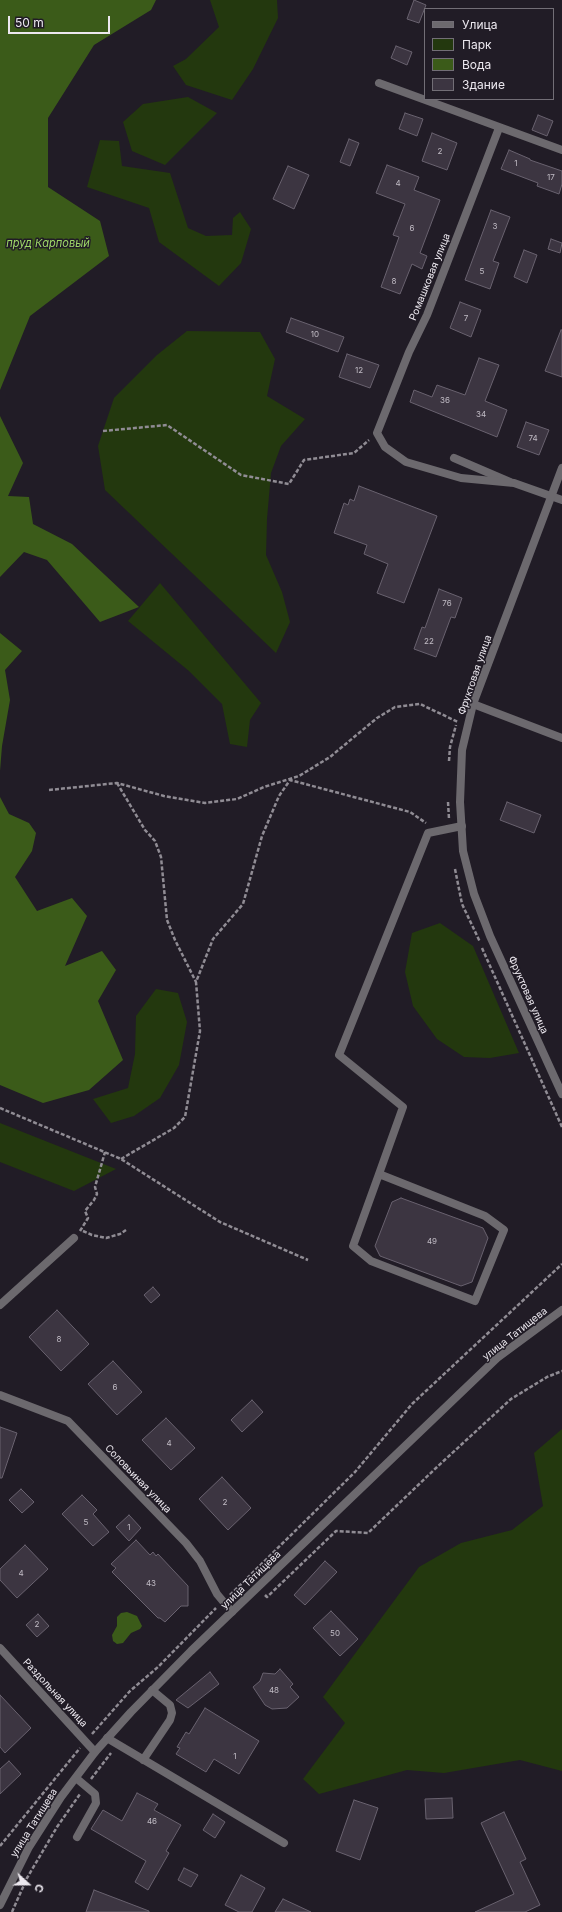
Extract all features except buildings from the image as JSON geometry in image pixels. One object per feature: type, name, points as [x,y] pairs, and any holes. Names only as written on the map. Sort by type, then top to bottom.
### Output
[{"type":"street","points":[[379,83],[424,100]]},
{"type":"street","points":[[424,100],[562,150]]},
{"type":"street","name":"Ромашковая улица","points":[[377,433],[409,352],[427,315],[499,128]]},
{"type":"street","points":[[377,433],[385,447],[406,462],[461,478],[514,483]]},
{"type":"street","points":[[454,458],[514,483],[562,500]]},
{"type":"street","name":"Фруктовая улица","points":[[562,468],[473,704],[462,750],[460,802],[463,851],[474,894],[490,936],[562,1094]]},
{"type":"street","points":[[473,704],[562,738]]},
{"type":"street","points":[[379,1174],[486,1216],[504,1230],[475,1301],[371,1261],[353,1246],[403,1107],[339,1055],[428,832],[462,826]]},
{"type":"street","points":[[0,1305],[74,1238]]},
{"type":"street","name":"улица Татищева","points":[[0,1905],[29,1847],[76,1778],[107,1738],[152,1690],[497,1358],[562,1310]]},
{"type":"street","name":"Соловьиная улица","points":[[0,1395],[68,1421],[186,1543],[200,1561],[223,1602],[232,1612]]},
{"type":"street","name":"Раздольная улица","points":[[0,1648],[95,1752]]},
{"type":"street","points":[[143,1760],[170,1720],[172,1713],[170,1705],[152,1690]]},
{"type":"street","points":[[107,1738],[284,1843]]},
{"type":"street","points":[[76,1778],[95,1794],[96,1803],[77,1837]]},
{"type":"path","points":[[103,431],[167,425],[241,475],[289,484],[304,460],[354,452],[377,433]]},
{"type":"path","points":[[49,790],[117,783],[164,796],[205,804],[237,799],[264,787],[290,780],[330,757],[377,718],[395,708],[420,704],[461,724]]},
{"type":"path","points":[[290,780],[410,812],[438,831]]},
{"type":"path","points":[[196,982],[213,939],[242,904],[262,836],[279,796],[290,780]]},
{"type":"path","points":[[117,783],[145,830],[156,841],[161,857],[167,920],[175,940],[196,982],[200,1032],[185,1117],[174,1128],[121,1159]]},
{"type":"path","points":[[0,1108],[121,1159],[220,1222],[308,1260]]},
{"type":"path","points":[[74,1238],[88,1218],[85,1211],[94,1200],[96,1194],[95,1187],[105,1152]]},
{"type":"path","points":[[81,1229],[85,1233],[106,1238],[120,1234],[126,1230]]},
{"type":"path","points":[[0,1846],[86,1741],[130,1691],[158,1667],[355,1472],[412,1404],[562,1264]]},
{"type":"path","points":[[249,1576],[267,1597],[336,1531],[368,1533],[511,1399],[546,1377],[562,1372]]},
{"type":"path","points":[[12,1912],[27,1878],[57,1827],[117,1744]]},
{"type":"green space","points":[[210,0],[277,0],[278,18],[253,69],[232,100],[186,85],[173,66],[186,59],[219,27]]},
{"type":"green space","points":[[188,97],[217,113],[165,165],[132,151],[123,122],[143,104]]},
{"type":"green space","points":[[100,140],[119,141],[122,166],[170,173],[188,228],[206,236],[232,235],[233,218],[240,212],[251,229],[241,263],[219,286],[159,242],[149,208],[87,187]]},
{"type":"green space","points":[[187,331],[260,332],[275,359],[267,396],[305,419],[281,446],[271,473],[266,555],[282,592],[290,622],[276,653],[105,490],[98,446],[114,398],[157,355]]},
{"type":"green space","points":[[160,583],[261,703],[250,720],[247,747],[230,744],[222,704],[189,671],[128,621]]},
{"type":"green space","points":[[440,923],[473,946],[519,1053],[490,1058],[464,1057],[437,1039],[413,1006],[405,972],[412,933]]},
{"type":"green space","points":[[156,989],[178,993],[187,1022],[179,1065],[160,1098],[134,1116],[111,1123],[93,1099],[128,1088],[135,1054],[136,1016]]},
{"type":"green space","points":[[0,1123],[116,1169],[74,1191],[0,1162]]},
{"type":"green space","points":[[562,1429],[562,1771],[520,1760],[444,1773],[407,1770],[319,1794],[303,1779],[345,1723],[323,1697],[419,1567],[461,1543],[512,1530],[543,1506],[534,1453]]},
{"type":"water","name":"пруд Карповый","points":[[0,0],[156,0],[151,10],[94,45],[48,118],[48,187],[100,221],[109,256],[30,316],[0,390]]},
{"type":"water","points":[[0,416],[23,463],[8,496],[29,497],[33,524],[72,544],[139,607],[100,622],[47,560],[24,552],[0,577]]},
{"type":"water","points":[[0,633],[22,651],[5,670],[10,700],[2,746],[0,771]]},
{"type":"water","points":[[0,797],[9,814],[29,823],[36,833],[32,851],[15,877],[37,911],[72,898],[87,916],[65,966],[102,951],[116,970],[98,1001],[123,1060],[89,1090],[43,1103],[0,1085]]},
{"type":"water","points":[[127,1612],[137,1616],[142,1626],[140,1629],[131,1633],[123,1643],[117,1644],[113,1641],[112,1635],[117,1626],[117,1617],[121,1613]]}]
